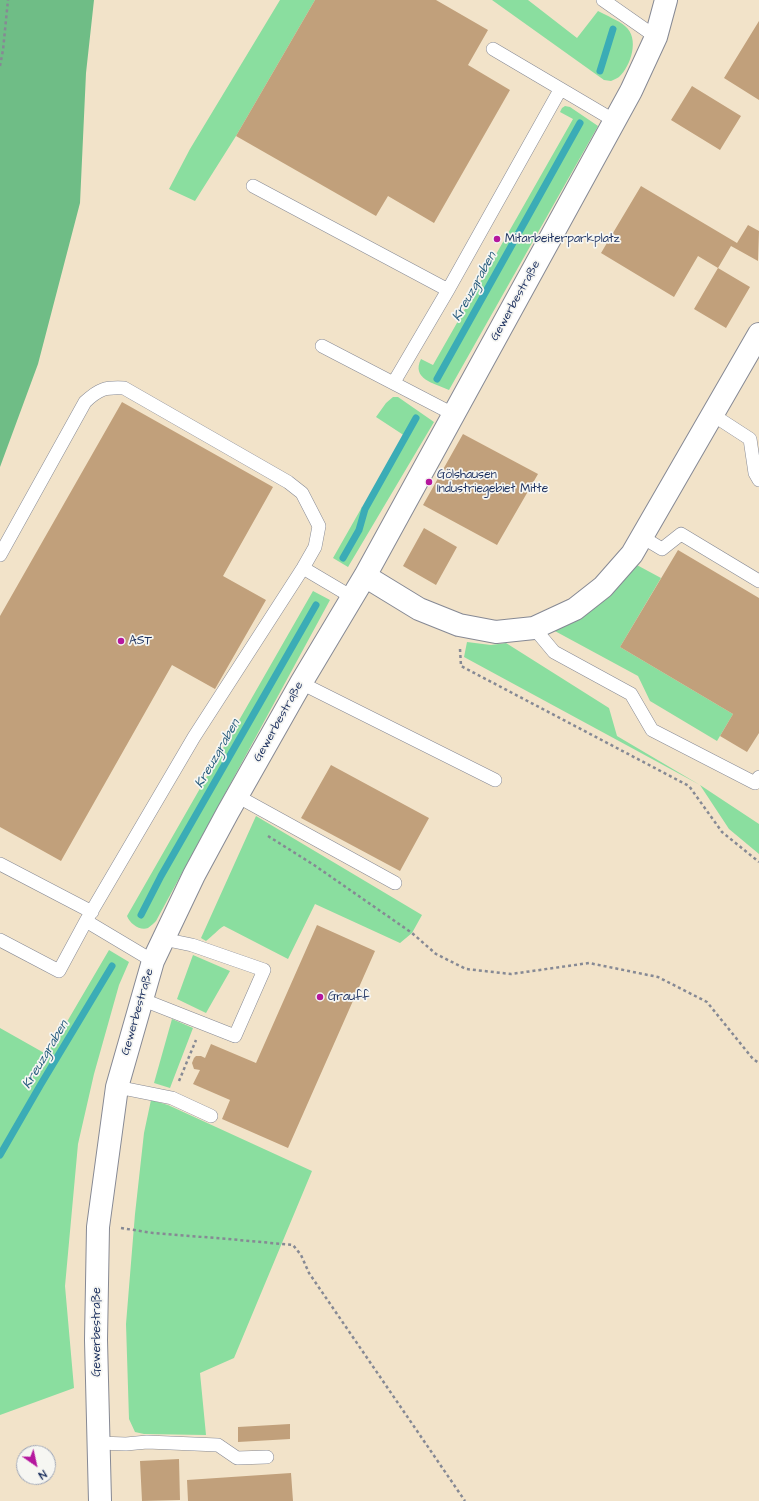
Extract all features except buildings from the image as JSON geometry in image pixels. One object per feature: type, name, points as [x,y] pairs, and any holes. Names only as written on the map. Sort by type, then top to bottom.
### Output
[{"type":"street","name":"Gewerbestraße","points":[[100,1501],[96,1340],[98,1227],[116,1087],[153,960],[194,875],[237,796],[301,683],[365,576],[615,121],[631,91],[656,37],[666,0]]},
{"type":"street","points":[[365,576],[419,609],[459,625],[496,632],[534,628],[575,609],[603,587],[632,554],[759,334]]},
{"type":"lane","points":[[603,0],[656,37]]},
{"type":"lane","points":[[492,49],[615,121]]},
{"type":"lane","points":[[394,382],[448,290],[560,90]]},
{"type":"lane","points":[[252,186],[448,290]]},
{"type":"lane","points":[[322,346],[394,382],[453,414]]},
{"type":"lane","points":[[0,555],[85,402],[95,393],[109,387],[124,388],[288,482],[302,493],[319,526],[315,547],[303,568],[194,737],[89,916],[59,971],[0,940]]},
{"type":"lane","points":[[713,415],[750,439],[755,473],[759,480]]},
{"type":"lane","points":[[642,537],[662,549],[680,534],[759,581]]},
{"type":"lane","points":[[303,568],[352,597]]},
{"type":"lane","points":[[534,628],[554,652],[631,694],[652,730],[755,783],[759,777]]},
{"type":"lane","points":[[301,683],[495,780]]},
{"type":"lane","points":[[237,796],[394,883]]},
{"type":"lane","points":[[0,864],[89,916],[153,960]]},
{"type":"lane","points":[[141,998],[235,1036],[264,970],[192,945],[163,939]]},
{"type":"lane","points":[[116,1087],[172,1098],[211,1116]]},
{"type":"lane","points":[[99,1443],[126,1444],[147,1442],[218,1445],[237,1458],[268,1457]]},
{"type":"path","points":[[0,66],[8,0]]},
{"type":"path","points":[[459,625],[461,666],[689,786],[722,832],[759,862]]},
{"type":"path","points":[[268,836],[314,865],[406,928],[436,954],[466,969],[511,974],[589,963],[658,977],[707,1002],[753,1059],[759,1063]]},
{"type":"path","points":[[172,1098],[203,1022]]},
{"type":"path","points":[[98,1227],[127,1228],[153,1234],[293,1245],[301,1255],[310,1273],[465,1501]]},
{"type":"green space","points":[[0,0],[94,0],[86,73],[80,203],[38,364],[0,467]]},
{"type":"green space","points":[[280,0],[315,0],[236,136],[195,201],[169,189],[190,149]]},
{"type":"green space","points":[[492,0],[528,0],[577,38],[598,11],[619,22],[630,31],[633,45],[627,66],[619,77],[611,81],[604,80]]},
{"type":"green space","points":[[565,106],[570,107],[598,126],[449,390],[431,382],[422,376],[419,371],[421,359],[433,365],[573,119],[560,112]]},
{"type":"green space","points":[[393,397],[398,397],[434,422],[348,567],[333,558],[362,507],[365,509],[405,436],[376,417],[386,403]]},
{"type":"green space","points":[[635,564],[661,578],[620,647],[733,714],[717,741],[650,701],[638,676],[553,630]]},
{"type":"green space","points":[[313,591],[330,600],[156,921],[148,928],[139,928],[130,922],[127,916]]},
{"type":"green space","points":[[467,642],[491,645],[506,643],[609,708],[617,736],[700,785],[464,657]]},
{"type":"green space","points":[[700,785],[759,824],[759,854],[729,829]]},
{"type":"green space","points":[[256,816],[422,915],[412,933],[400,943],[315,904],[288,959],[224,926],[206,941],[201,938]]},
{"type":"green space","points":[[109,950],[129,962],[119,985],[94,1074],[78,1144],[65,1286],[74,1388],[0,1415],[0,1028],[46,1054],[61,1032]]},
{"type":"green space","points":[[193,955],[230,971],[206,1013],[177,999]]},
{"type":"green space","points":[[172,1019],[193,1028],[170,1088],[154,1083]]},
{"type":"green space","points":[[151,1100],[168,1105],[312,1171],[234,1358],[200,1373],[206,1435],[144,1434],[135,1432],[129,1419],[126,1324],[135,1214],[144,1133]]},
{"type":"waterway","name":"Kreuzgraben","points":[[600,71],[613,29]]},
{"type":"waterway","name":"Kreuzgraben","points":[[437,379],[580,123]]},
{"type":"waterway","name":"Kreuzgraben","points":[[343,558],[359,530],[365,509],[416,418]]},
{"type":"waterway","name":"Kreuzgraben","points":[[141,915],[161,876],[316,605]]},
{"type":"waterway","name":"Kreuzgraben","points":[[0,1155],[112,966]]},
{"type":"place","name":"Mitarbeiterparkplatz","points":[[497,239]]},
{"type":"place","name":"Gölshausen Industriegebiet Mitte","points":[[429,482]]},
{"type":"place","name":"AST","points":[[121,641]]},
{"type":"place","name":"Grauff","points":[[320,997]]}]
